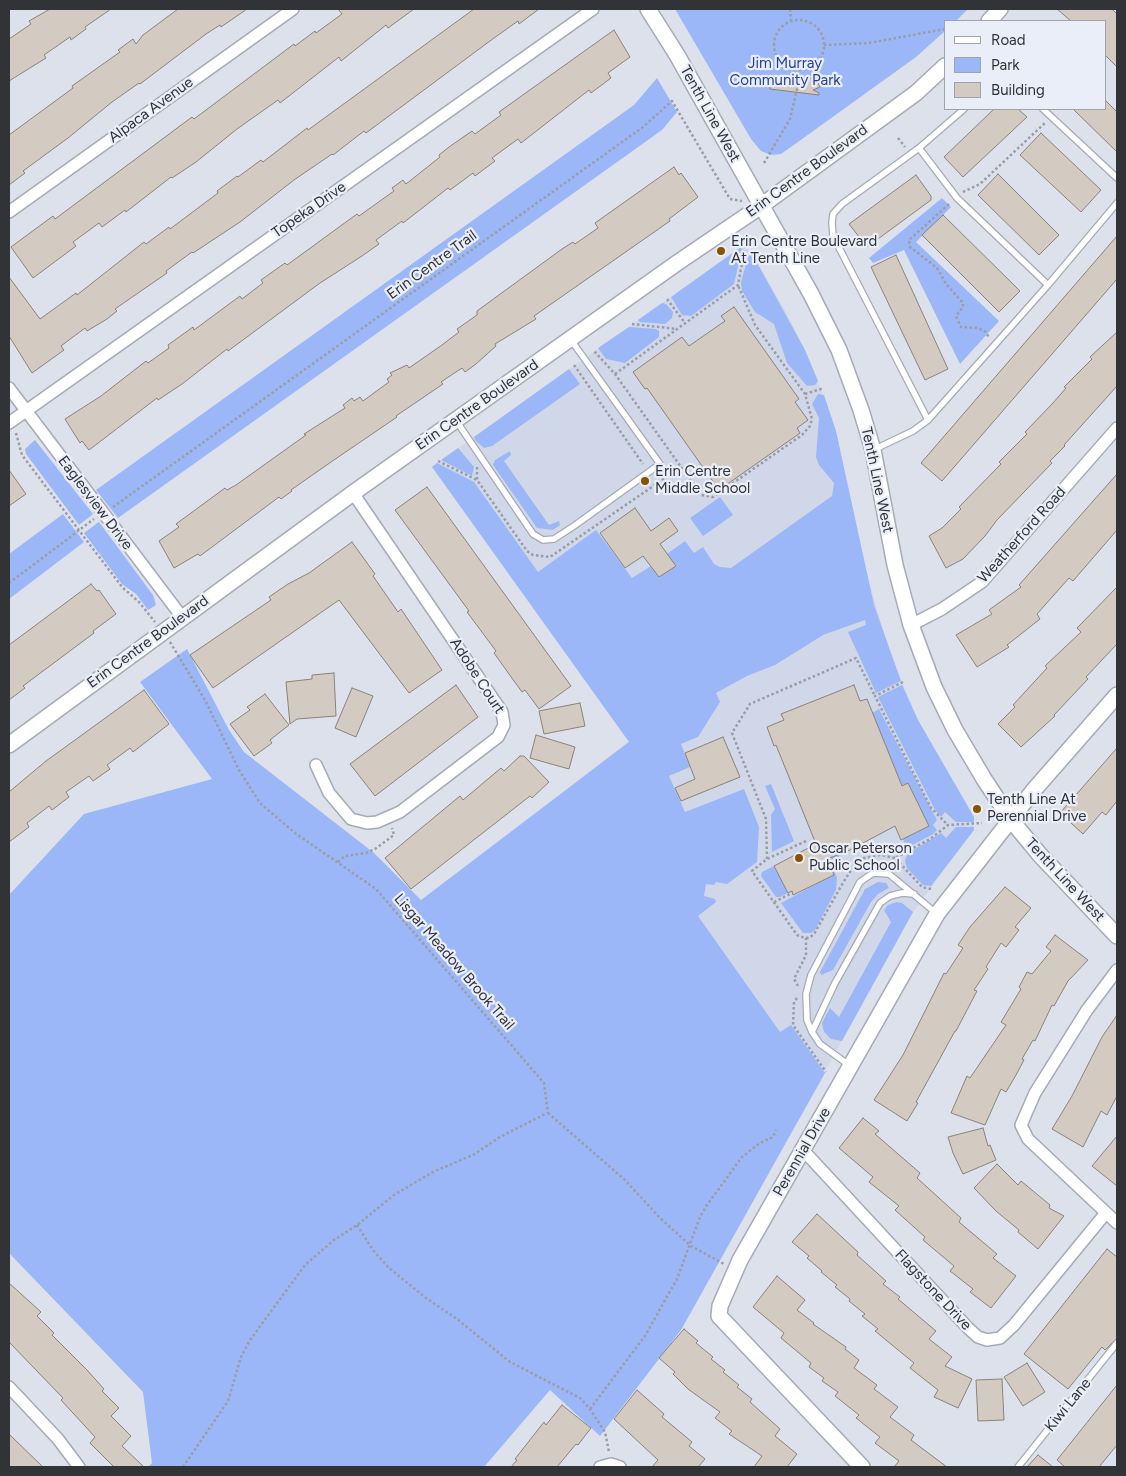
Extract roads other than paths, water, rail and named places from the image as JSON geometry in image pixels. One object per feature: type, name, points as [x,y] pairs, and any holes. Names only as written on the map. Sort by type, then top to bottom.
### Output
[{"type":"street","name":"Alpaca Avenue","points":[[9,212],[292,9]]},
{"type":"street","name":"Topeka Drive","points":[[11,426],[25,410],[593,9]]},
{"type":"street","name":"Tenth Line West","points":[[648,9],[677,55],[811,294],[839,350],[861,410],[873,450],[895,565],[911,625],[934,686],[955,730],[984,780],[1011,820],[1040,854],[1117,936]]},
{"type":"street","points":[[990,20],[1000,9]]},
{"type":"street","name":"Erin Centre Boulevard","points":[[9,745],[353,493],[761,206],[916,94],[944,67]]},
{"type":"street","name":"Eaglesview Drive","points":[[9,388],[182,617]]},
{"type":"street","name":"Weatherford Road","points":[[911,625],[942,609],[982,582],[1117,428]]},
{"type":"street","name":"Adobe Court","points":[[316,765],[329,794],[351,819],[367,823],[389,818],[498,737],[502,732],[504,718],[499,706],[353,493]]},
{"type":"street","name":"Perennial Drive","points":[[862,1467],[719,1316],[720,1306],[736,1269],[937,914],[1011,820],[1117,695]]},
{"type":"street","points":[[1117,970],[1087,1010],[1040,1084],[1022,1125],[1028,1138],[1105,1214],[1117,1223]]},
{"type":"street","name":"Flagstone Drive","points":[[803,1150],[968,1328],[978,1337],[987,1340],[1000,1338],[1014,1325],[1105,1214]]},
{"type":"street","points":[[9,1387],[58,1439],[79,1467]]},
{"type":"street","points":[[600,1467],[616,1466]]},
{"type":"lane","points":[[928,420],[833,236],[832,224],[834,214],[842,204],[919,148],[963,110]]},
{"type":"lane","points":[[1044,110],[1117,178]]},
{"type":"lane","points":[[919,148],[957,198],[1048,285]]},
{"type":"lane","points":[[873,450],[913,431],[928,420],[1117,204]]},
{"type":"lane","points":[[456,420],[532,534],[543,540],[554,539],[574,526],[660,464],[570,339]]},
{"type":"lane","points":[[851,1066],[820,1044],[812,1032],[806,1014],[806,994],[811,975],[860,882],[873,873],[889,874],[937,914]]},
{"type":"lane","points":[[812,1032],[835,983],[880,903],[890,896],[902,893],[914,894]]},
{"type":"lane","name":"Kiwi Lane","points":[[1018,1467],[1117,1343]]},
{"type":"place","name":"Erin Centre Boulevard At Tenth Line","points":[[721,251]]},
{"type":"place","name":"Erin Centre Middle School","points":[[645,481]]},
{"type":"place","name":"Tenth Line At Perennial Drive","points":[[977,809]]},
{"type":"place","name":"Oscar Peterson Public School","points":[[799,858]]},
{"type":"park label","name":"Jim Murray Community Park","points":[[785,72]]}]
